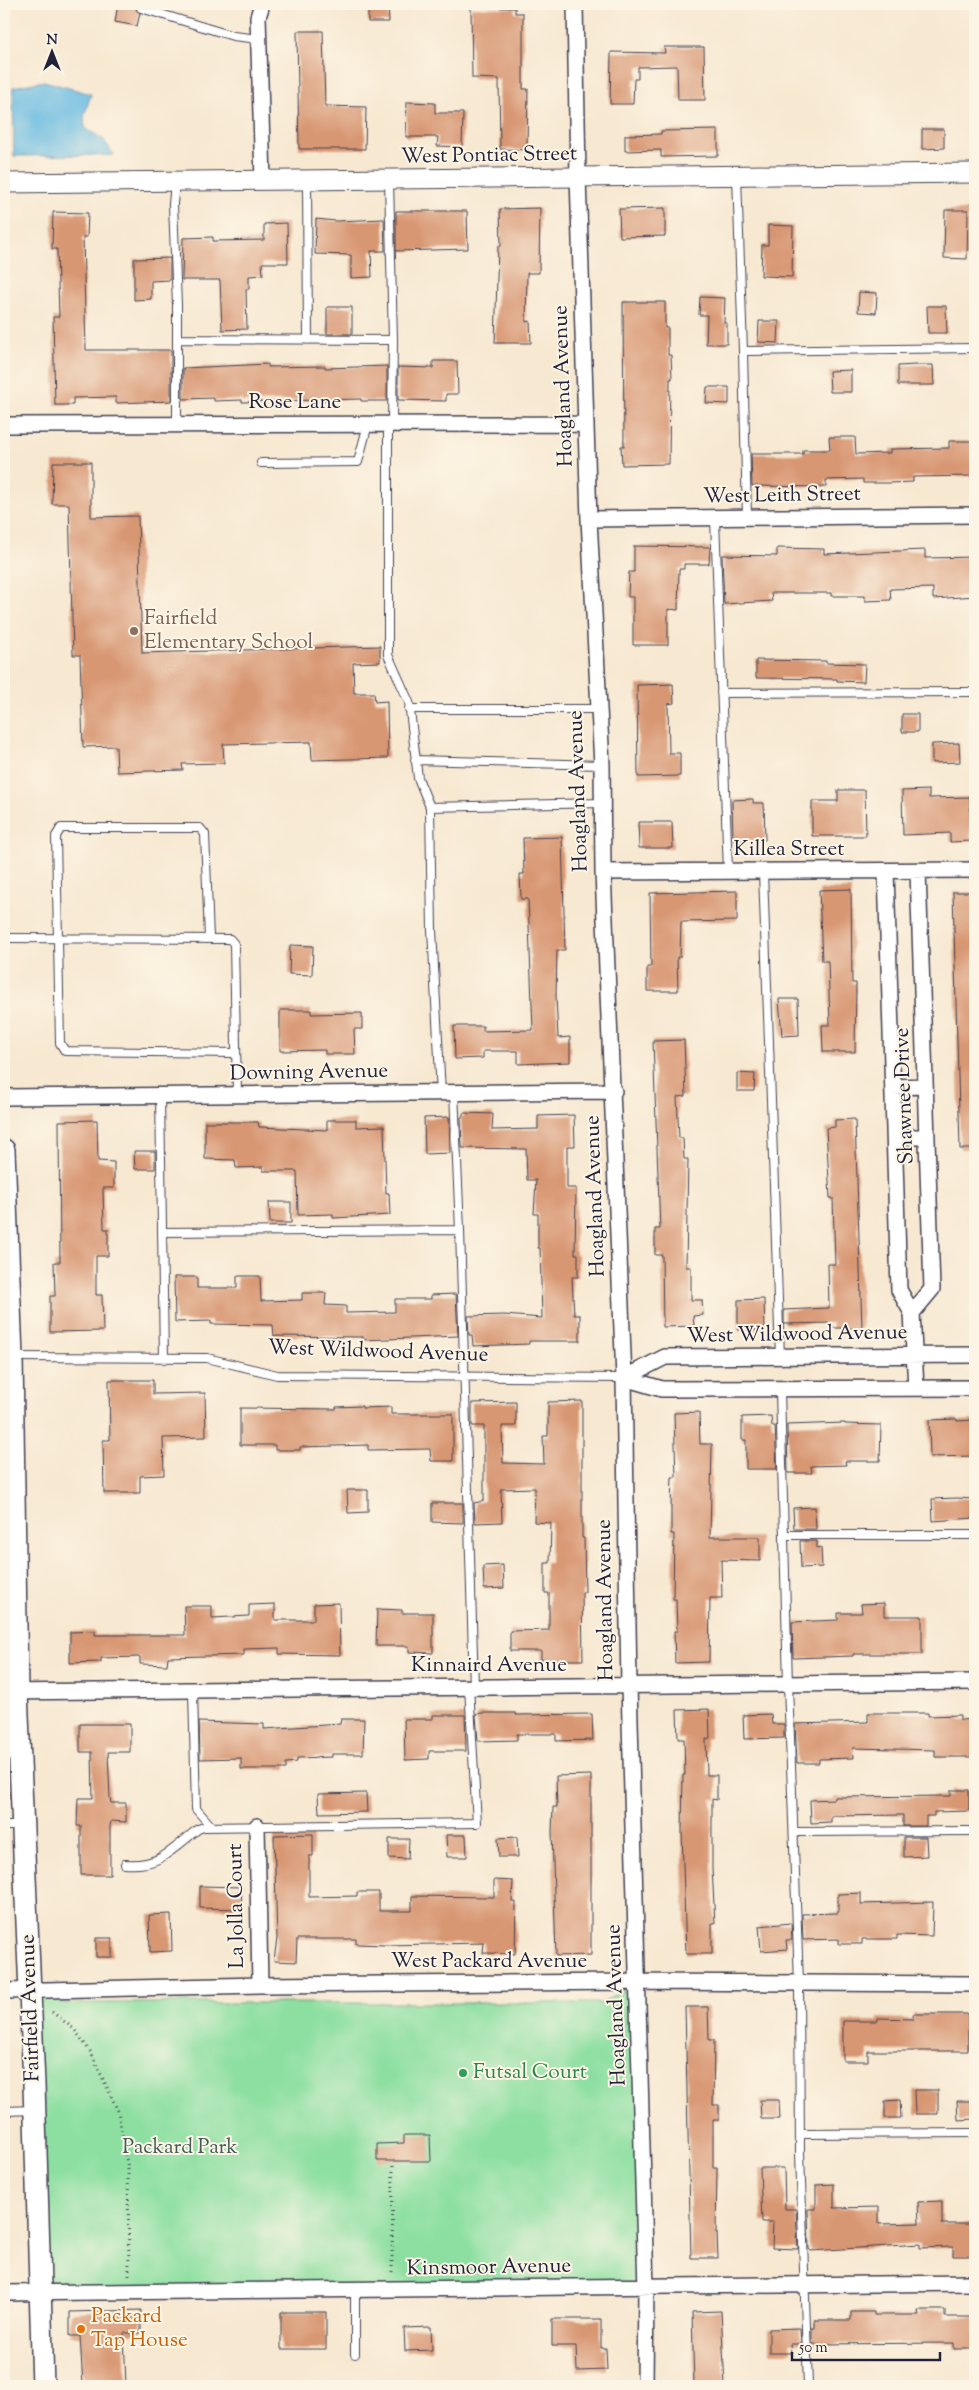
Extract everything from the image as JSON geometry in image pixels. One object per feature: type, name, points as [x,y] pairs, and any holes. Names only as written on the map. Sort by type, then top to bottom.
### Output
[{"type":"main road","name":"Fairfield Avenue","points":[[4,1150],[12,1358],[10,1692],[13,1826],[30,1990],[43,2386]]},
{"type":"street","points":[[262,4],[258,17],[263,180]]},
{"type":"street","name":"Hoagland Avenue","points":[[574,4],[589,519],[597,709],[602,764],[603,872],[614,1091],[624,1378],[629,1686],[646,2288],[645,2386]]},
{"type":"street","name":"West Pontiac Street","points":[[4,183],[975,173]]},
{"type":"street","name":"Rose Lane","points":[[4,425],[586,424]]},
{"type":"street","name":"West Leith Street","points":[[589,519],[975,515]]},
{"type":"street","name":"Killea Street","points":[[603,872],[975,870]]},
{"type":"street","name":"Shawnee Drive","points":[[886,871],[899,1290],[912,1313],[916,1388]]},
{"type":"street","name":"Shawnee Drive","points":[[912,1313],[932,1289],[918,871]]},
{"type":"street","points":[[893,1087],[925,1086]]},
{"type":"street","name":"Downing Avenue","points":[[4,1097],[614,1091]]},
{"type":"street","points":[[895,1137],[927,1137]]},
{"type":"street","name":"West Wildwood Avenue","points":[[624,1378],[665,1357],[975,1355]]},
{"type":"street","name":"West Wildwood Avenue","points":[[624,1378],[662,1389],[975,1388]]},
{"type":"street","name":"Kinnaird Avenue","points":[[10,1692],[975,1682]]},
{"type":"street","name":"La Jolla Court","points":[[257,1826],[260,1985]]},
{"type":"street","name":"West Packard Avenue","points":[[4,1991],[260,1985],[638,1982],[975,1984]]},
{"type":"street","name":"Kinsmoor Avenue","points":[[4,2293],[392,2291],[975,2283]]},
{"type":"lane","points":[[141,8],[233,36],[259,40]]},
{"type":"lane","points":[[737,176],[747,518]]},
{"type":"lane","points":[[125,1864],[156,1862],[198,1829],[211,1826],[477,1822],[460,1230],[432,930],[430,807],[418,778],[409,702],[388,655],[387,499],[393,340],[389,179]]},
{"type":"lane","points":[[307,180],[308,340]]},
{"type":"lane","points":[[175,182],[173,204],[177,339],[177,425]]},
{"type":"lane","points":[[177,339],[393,340]]},
{"type":"lane","points":[[743,351],[975,348]]},
{"type":"lane","points":[[261,463],[358,462],[368,424]]},
{"type":"lane","points":[[715,519],[728,871]]},
{"type":"lane","points":[[721,692],[975,692]]},
{"type":"lane","points":[[409,709],[597,709]]},
{"type":"lane","points":[[415,760],[602,764]]},
{"type":"lane","points":[[430,807],[602,803]]},
{"type":"lane","points":[[209,939],[205,834],[200,828],[61,828],[56,836],[57,938],[60,1043],[65,1051],[236,1053]]},
{"type":"lane","points":[[763,872],[780,1357]]},
{"type":"lane","points":[[4,938],[230,939],[234,944],[236,1094]]},
{"type":"lane","points":[[160,1095],[164,1359]]},
{"type":"lane","points":[[163,1232],[460,1230]]},
{"type":"lane","name":"West Wildwood Avenue","points":[[12,1358],[207,1358],[277,1374],[624,1378]]},
{"type":"lane","points":[[780,1390],[799,1983],[800,2134],[808,2386]]},
{"type":"lane","points":[[784,1535],[975,1534]]},
{"type":"lane","points":[[193,1690],[196,1809],[211,1826]]},
{"type":"lane","points":[[794,1832],[975,1830]]},
{"type":"lane","points":[[4,2110],[34,2110]]},
{"type":"lane","points":[[800,2134],[975,2133]]},
{"type":"lane","points":[[355,2291],[355,2354]]},
{"type":"path","points":[[52,2012],[74,2029],[90,2051],[118,2112],[128,2169],[130,2292]]},
{"type":"path","points":[[392,2163],[392,2291]]},
{"type":"green space","name":"Packard Park","points":[[638,1982],[646,2288],[39,2293],[30,1990],[65,2003],[602,2003]]},
{"type":"water","points":[[44,81],[91,94],[84,117],[85,128],[103,139],[114,155],[14,156],[13,87]]},
{"type":"building","points":[[118,4],[137,4],[136,10],[140,13],[137,26],[115,22]]},
{"type":"building","points":[[368,4],[388,4],[389,22],[368,22]]},
{"type":"building","points":[[471,7],[515,8],[515,13],[523,13],[523,89],[528,89],[527,150],[500,149],[499,79],[472,78]]},
{"type":"building","points":[[297,31],[323,31],[325,106],[366,107],[365,149],[299,149]]},
{"type":"building","points":[[664,47],[704,47],[705,100],[678,100],[677,66],[638,67],[638,79],[634,79],[633,104],[610,104],[611,52],[665,53]]},
{"type":"building","points":[[407,102],[435,103],[435,113],[463,113],[462,147],[437,146],[438,137],[406,137]]},
{"type":"building","points":[[922,129],[944,129],[944,148],[922,149]]},
{"type":"building","points":[[718,130],[718,156],[661,157],[661,150],[625,151],[625,135],[661,134],[661,131]]},
{"type":"building","points":[[540,208],[539,273],[527,273],[526,322],[530,321],[531,343],[495,343],[498,246],[501,246],[500,209]]},
{"type":"building","points":[[665,208],[665,236],[620,237],[619,209]]},
{"type":"building","points":[[945,210],[968,210],[967,259],[944,258]]},
{"type":"building","points":[[396,211],[467,211],[468,249],[396,251]]},
{"type":"building","points":[[53,212],[88,213],[87,237],[83,237],[86,350],[171,350],[171,401],[116,403],[116,397],[73,398],[73,405],[55,405],[53,317],[59,317],[57,249],[52,249]]},
{"type":"building","points":[[316,219],[336,221],[384,219],[385,251],[371,251],[372,277],[351,278],[351,255],[315,254]]},
{"type":"building","points":[[287,223],[288,263],[262,263],[263,275],[249,276],[249,289],[246,289],[247,329],[222,330],[220,280],[182,280],[183,238],[213,237],[213,241],[264,240],[264,224]]},
{"type":"building","points":[[768,225],[793,226],[792,277],[761,276],[762,245],[768,245]]},
{"type":"building","points":[[170,258],[170,280],[151,281],[151,299],[134,300],[134,259]]},
{"type":"building","points":[[859,292],[877,293],[876,313],[858,312]]},
{"type":"building","points":[[700,297],[725,298],[724,323],[727,323],[727,344],[706,344],[707,315],[699,315]]},
{"type":"building","points":[[623,302],[665,302],[665,328],[668,328],[668,355],[671,355],[672,379],[670,379],[669,464],[622,465],[621,446],[624,446]]},
{"type":"building","points":[[927,306],[946,306],[947,333],[928,333]]},
{"type":"building","points":[[327,307],[352,307],[352,334],[327,334]]},
{"type":"building","points":[[759,321],[779,321],[778,343],[758,342]]},
{"type":"building","points":[[433,361],[457,361],[458,394],[446,394],[446,401],[398,400],[398,367],[433,368]]},
{"type":"building","points":[[268,364],[268,367],[325,366],[325,368],[387,366],[387,401],[361,401],[361,399],[242,402],[242,400],[214,401],[214,398],[183,399],[183,368]]},
{"type":"building","points":[[933,365],[934,385],[898,385],[898,366]]},
{"type":"building","points":[[851,370],[851,392],[830,392],[829,371]]},
{"type":"building","points":[[707,387],[729,387],[729,404],[706,403]]},
{"type":"building","points":[[829,437],[855,437],[856,454],[890,453],[890,449],[949,448],[949,441],[972,441],[973,476],[913,477],[913,482],[888,483],[863,483],[863,479],[826,480],[826,487],[752,486],[751,454],[803,454],[803,450],[830,450]]},
{"type":"building","points":[[53,462],[91,462],[91,517],[138,516],[142,653],[380,646],[380,662],[353,663],[354,693],[374,693],[375,702],[387,701],[388,758],[312,760],[311,742],[223,744],[224,763],[182,764],[183,770],[117,772],[116,746],[83,747],[80,655],[73,655],[69,504],[52,504]]},
{"type":"building","points":[[634,546],[710,547],[709,564],[684,564],[684,569],[679,569],[678,610],[668,609],[668,645],[633,645],[633,597],[628,597],[629,572],[634,572]]},
{"type":"building","points":[[777,548],[824,549],[824,554],[925,550],[925,558],[975,557],[975,596],[933,599],[933,588],[890,589],[891,600],[865,601],[865,596],[831,596],[831,593],[771,593],[772,601],[724,604],[722,555],[777,556]]},
{"type":"building","points":[[756,660],[826,661],[826,663],[865,664],[864,682],[837,681],[837,679],[756,678]]},
{"type":"building","points":[[673,684],[674,703],[668,704],[669,753],[680,753],[680,776],[638,777],[637,685]]},
{"type":"building","points":[[902,714],[918,714],[918,732],[902,732]]},
{"type":"building","points":[[959,743],[960,762],[932,763],[932,744]]},
{"type":"building","points":[[838,790],[865,790],[866,836],[812,836],[812,801],[838,801]]},
{"type":"building","points":[[929,790],[929,798],[970,797],[971,841],[950,842],[950,833],[903,835],[902,791]]},
{"type":"building","points":[[753,799],[753,803],[764,803],[765,840],[733,840],[732,800]]},
{"type":"building","points":[[638,822],[672,822],[673,848],[639,848]]},
{"type":"building","points":[[562,837],[565,950],[557,950],[556,995],[558,1038],[570,1037],[570,1062],[518,1064],[518,1051],[483,1051],[483,1058],[455,1059],[454,1026],[483,1026],[483,1031],[533,1030],[528,899],[521,899],[520,874],[524,874],[523,838]]},
{"type":"building","points":[[851,889],[852,983],[856,983],[855,1052],[823,1052],[822,1025],[830,1025],[828,961],[822,961],[819,890]]},
{"type":"building","points":[[737,891],[737,921],[681,922],[680,957],[677,957],[678,991],[647,991],[647,967],[651,967],[650,893]]},
{"type":"building","points":[[953,892],[975,892],[975,1149],[960,1149]]},
{"type":"building","points":[[290,945],[313,946],[312,975],[289,974]]},
{"type":"building","points":[[779,999],[798,999],[799,1035],[782,1036]]},
{"type":"building","points":[[280,1010],[311,1010],[311,1014],[362,1013],[362,1029],[354,1029],[355,1054],[325,1054],[325,1050],[280,1051]]},
{"type":"building","points":[[684,1040],[686,1096],[677,1097],[679,1138],[683,1138],[684,1159],[688,1159],[686,1267],[691,1267],[691,1300],[702,1300],[703,1315],[693,1316],[694,1326],[663,1327],[662,1255],[655,1255],[655,1229],[660,1229],[653,1041]]},
{"type":"building","points":[[737,1073],[755,1074],[754,1091],[737,1091]]},
{"type":"building","points":[[463,1113],[493,1114],[492,1130],[538,1129],[538,1116],[574,1115],[575,1146],[567,1146],[567,1188],[576,1188],[575,1254],[578,1254],[578,1277],[572,1277],[574,1315],[580,1315],[580,1341],[529,1341],[529,1344],[473,1346],[472,1335],[469,1335],[468,1316],[504,1315],[542,1318],[540,1248],[538,1248],[538,1214],[534,1214],[536,1180],[527,1180],[526,1149],[462,1148],[461,1117],[463,1117]]},
{"type":"building","points":[[449,1117],[450,1153],[425,1154],[424,1118]]},
{"type":"building","points":[[855,1119],[862,1328],[832,1328],[832,1323],[784,1324],[784,1310],[829,1308],[828,1264],[835,1264],[833,1198],[830,1198],[826,1128],[835,1127],[835,1120]]},
{"type":"building","points":[[97,1120],[98,1161],[114,1162],[114,1188],[103,1188],[104,1229],[108,1229],[108,1256],[96,1256],[96,1295],[102,1295],[103,1331],[50,1332],[50,1296],[55,1296],[54,1262],[60,1262],[59,1121]]},
{"type":"building","points":[[327,1120],[356,1120],[356,1127],[384,1126],[386,1193],[389,1193],[390,1215],[333,1218],[333,1214],[298,1215],[297,1171],[263,1171],[263,1167],[236,1168],[235,1160],[205,1159],[205,1122],[258,1122],[259,1127],[327,1130]]},
{"type":"building","points":[[134,1151],[155,1151],[155,1169],[135,1169]]},
{"type":"building","points":[[269,1202],[291,1202],[291,1223],[270,1223]]},
{"type":"building","points":[[237,1276],[260,1276],[261,1301],[302,1300],[302,1293],[326,1293],[325,1305],[346,1306],[346,1313],[395,1312],[395,1299],[431,1299],[431,1295],[456,1294],[458,1336],[363,1340],[363,1337],[274,1336],[273,1325],[211,1324],[211,1321],[175,1322],[174,1277],[197,1277],[197,1288],[237,1288]]},
{"type":"building","points":[[764,1299],[765,1330],[738,1330],[738,1300]]},
{"type":"building","points":[[109,1380],[153,1380],[153,1394],[205,1393],[206,1437],[163,1438],[164,1475],[140,1476],[140,1493],[104,1493],[103,1440],[110,1440]]},
{"type":"building","points":[[582,1401],[582,1538],[584,1538],[585,1592],[582,1592],[583,1660],[541,1660],[541,1651],[510,1651],[510,1631],[549,1630],[549,1593],[545,1593],[545,1563],[550,1563],[551,1523],[534,1522],[535,1488],[501,1489],[502,1522],[475,1523],[474,1503],[484,1501],[484,1426],[472,1426],[472,1403],[516,1402],[516,1426],[502,1426],[503,1463],[544,1464],[543,1436],[548,1436],[548,1402]]},
{"type":"building","points":[[362,1406],[362,1408],[391,1407],[391,1414],[453,1414],[453,1461],[431,1461],[430,1449],[368,1450],[368,1445],[300,1447],[300,1450],[275,1450],[275,1445],[240,1445],[240,1408],[336,1409],[336,1407]]},
{"type":"building","points":[[699,1412],[700,1444],[712,1444],[710,1537],[760,1537],[760,1561],[721,1560],[722,1598],[710,1598],[709,1662],[675,1663],[674,1631],[677,1631],[676,1599],[673,1599],[674,1534],[671,1534],[672,1477],[676,1477],[674,1413]]},
{"type":"building","points":[[771,1416],[772,1426],[775,1426],[777,1469],[746,1469],[746,1440],[742,1440],[742,1417]]},
{"type":"building","points":[[957,1419],[957,1421],[975,1420],[975,1456],[930,1457],[929,1420]]},
{"type":"building","points":[[845,1423],[881,1425],[880,1461],[845,1461],[846,1465],[811,1466],[812,1473],[788,1473],[787,1425]]},
{"type":"building","points":[[347,1490],[368,1490],[368,1512],[348,1513]]},
{"type":"building","points":[[932,1499],[975,1499],[975,1518],[933,1521]]},
{"type":"building","points":[[432,1503],[463,1503],[463,1523],[432,1522]]},
{"type":"building","points":[[815,1507],[816,1529],[794,1529],[793,1508]]},
{"type":"building","points":[[800,1541],[817,1541],[817,1548],[821,1547],[822,1567],[801,1568]]},
{"type":"building","points":[[503,1565],[504,1588],[484,1589],[483,1566]]},
{"type":"building","points":[[339,1603],[340,1655],[279,1654],[279,1648],[244,1649],[244,1655],[168,1657],[167,1665],[140,1664],[140,1657],[101,1658],[101,1662],[70,1663],[70,1632],[95,1631],[95,1635],[185,1635],[184,1606],[212,1606],[212,1618],[249,1616],[249,1605],[275,1604],[275,1620],[314,1620],[314,1604]]},
{"type":"building","points":[[884,1603],[884,1616],[922,1616],[922,1654],[853,1654],[853,1656],[793,1658],[792,1622],[838,1620],[838,1613],[862,1613],[861,1604]]},
{"type":"building","points":[[377,1609],[402,1610],[402,1613],[433,1613],[433,1653],[409,1652],[409,1646],[376,1646]]},
{"type":"building","points":[[709,1709],[710,1738],[706,1739],[707,1775],[717,1775],[717,1800],[712,1799],[712,1868],[715,1923],[712,1923],[712,1954],[686,1954],[682,1832],[683,1775],[685,1775],[684,1739],[678,1739],[677,1710]]},
{"type":"building","points":[[481,1713],[516,1713],[516,1715],[592,1714],[593,1740],[556,1741],[556,1734],[517,1734],[517,1740],[478,1741],[476,1715]]},
{"type":"building","points":[[868,1713],[928,1713],[928,1716],[960,1715],[960,1720],[975,1719],[975,1757],[935,1757],[935,1750],[853,1748],[854,1758],[819,1759],[819,1763],[797,1763],[795,1724],[868,1722]]},
{"type":"building","points":[[771,1714],[772,1724],[784,1724],[784,1738],[744,1739],[743,1715]]},
{"type":"building","points":[[433,1715],[465,1715],[466,1751],[429,1751],[429,1759],[405,1760],[404,1719],[433,1719]]},
{"type":"building","points":[[341,1719],[364,1719],[363,1754],[332,1754],[332,1757],[297,1758],[297,1762],[286,1763],[286,1769],[241,1769],[241,1758],[200,1759],[199,1722],[264,1724],[264,1729],[340,1724]]},
{"type":"building","points":[[80,1724],[130,1724],[130,1752],[108,1752],[111,1803],[126,1803],[126,1822],[111,1821],[110,1875],[81,1875],[81,1826],[77,1826],[78,1798],[93,1798],[92,1752],[80,1752]]},
{"type":"building","points":[[591,1775],[591,1955],[556,1956],[552,1831],[553,1807],[557,1807],[556,1776]]},
{"type":"building","points":[[951,1790],[969,1790],[969,1811],[934,1812],[934,1816],[926,1816],[926,1826],[903,1826],[903,1815],[831,1816],[831,1822],[811,1823],[810,1800],[834,1799],[834,1797],[951,1796]]},
{"type":"building","points":[[366,1793],[367,1812],[319,1813],[318,1794]]},
{"type":"building","points":[[313,1834],[313,1856],[309,1856],[309,1897],[357,1896],[357,1892],[379,1892],[379,1911],[412,1911],[412,1896],[494,1897],[494,1880],[513,1881],[512,1902],[516,1902],[515,1954],[483,1953],[484,1943],[384,1945],[356,1944],[356,1939],[297,1939],[296,1962],[274,1961],[277,1938],[274,1835]]},
{"type":"building","points":[[446,1835],[466,1835],[467,1857],[447,1857]]},
{"type":"building","points":[[517,1837],[518,1857],[499,1857],[498,1838]]},
{"type":"building","points":[[904,1837],[926,1837],[927,1856],[904,1857]]},
{"type":"building","points":[[389,1839],[409,1839],[408,1859],[389,1858]]},
{"type":"building","points":[[200,1886],[242,1887],[241,1909],[200,1908]]},
{"type":"building","points":[[861,1893],[861,1904],[933,1902],[932,1936],[897,1935],[897,1939],[862,1939],[862,1944],[839,1944],[839,1939],[803,1940],[802,1914],[838,1913],[838,1894]]},
{"type":"building","points":[[171,1914],[172,1951],[150,1952],[149,1915]]},
{"type":"building","points":[[791,1923],[792,1940],[786,1940],[787,1949],[761,1951],[759,1926]]},
{"type":"building","points":[[96,1938],[112,1938],[112,1957],[96,1957]]},
{"type":"building","points":[[685,2007],[708,2007],[709,2040],[714,2040],[713,2105],[719,2105],[719,2120],[713,2120],[713,2167],[717,2167],[716,2233],[718,2258],[691,2258]]},
{"type":"building","points":[[913,2014],[968,2014],[968,2051],[868,2051],[868,2061],[843,2061],[843,2021],[878,2021],[878,2018],[913,2019]]},
{"type":"building","points":[[914,2090],[938,2090],[938,2114],[915,2114]]},
{"type":"building","points":[[760,2100],[779,2100],[780,2119],[761,2119]]},
{"type":"building","points":[[900,2100],[901,2118],[885,2118],[885,2101]]},
{"type":"building","points":[[957,2101],[975,2101],[975,2119],[958,2120]]},
{"type":"building","points":[[404,2135],[430,2135],[431,2161],[377,2161],[377,2144],[404,2143]]},
{"type":"building","points":[[760,2168],[784,2168],[785,2209],[796,2209],[798,2249],[772,2248],[773,2222],[762,2222]]},
{"type":"building","points":[[834,2184],[834,2208],[879,2207],[879,2224],[919,2223],[918,2202],[942,2201],[942,2224],[975,2224],[975,2256],[953,2256],[953,2247],[920,2248],[920,2244],[811,2251],[809,2249],[808,2209],[816,2209],[816,2185]]},
{"type":"building","points":[[141,2310],[141,2333],[124,2333],[126,2386],[83,2386],[80,2336],[70,2336],[70,2312]]},
{"type":"building","points":[[918,2310],[945,2310],[945,2317],[975,2317],[975,2349],[954,2349],[954,2343],[812,2344],[812,2328],[815,2328],[815,2320],[851,2320],[851,2312],[874,2312],[874,2315],[919,2315]]},
{"type":"building","points":[[721,2311],[725,2386],[694,2386],[692,2312]]},
{"type":"building","points":[[281,2312],[326,2312],[326,2349],[281,2349]]},
{"type":"building","points":[[552,2319],[601,2319],[601,2348],[606,2348],[607,2370],[577,2371],[576,2346],[552,2346]]},
{"type":"building","points":[[431,2327],[432,2350],[405,2351],[404,2328]]},
{"type":"building","points":[[800,2328],[801,2344],[790,2344],[791,2353],[769,2353],[769,2329]]},
{"type":"place","name":"Fairfield Elementary School","points":[[134,631]]},
{"type":"place","name":"Futsal Court","points":[[463,2073]]},
{"type":"place","name":"Packard Tap House","points":[[81,2329]]}]
